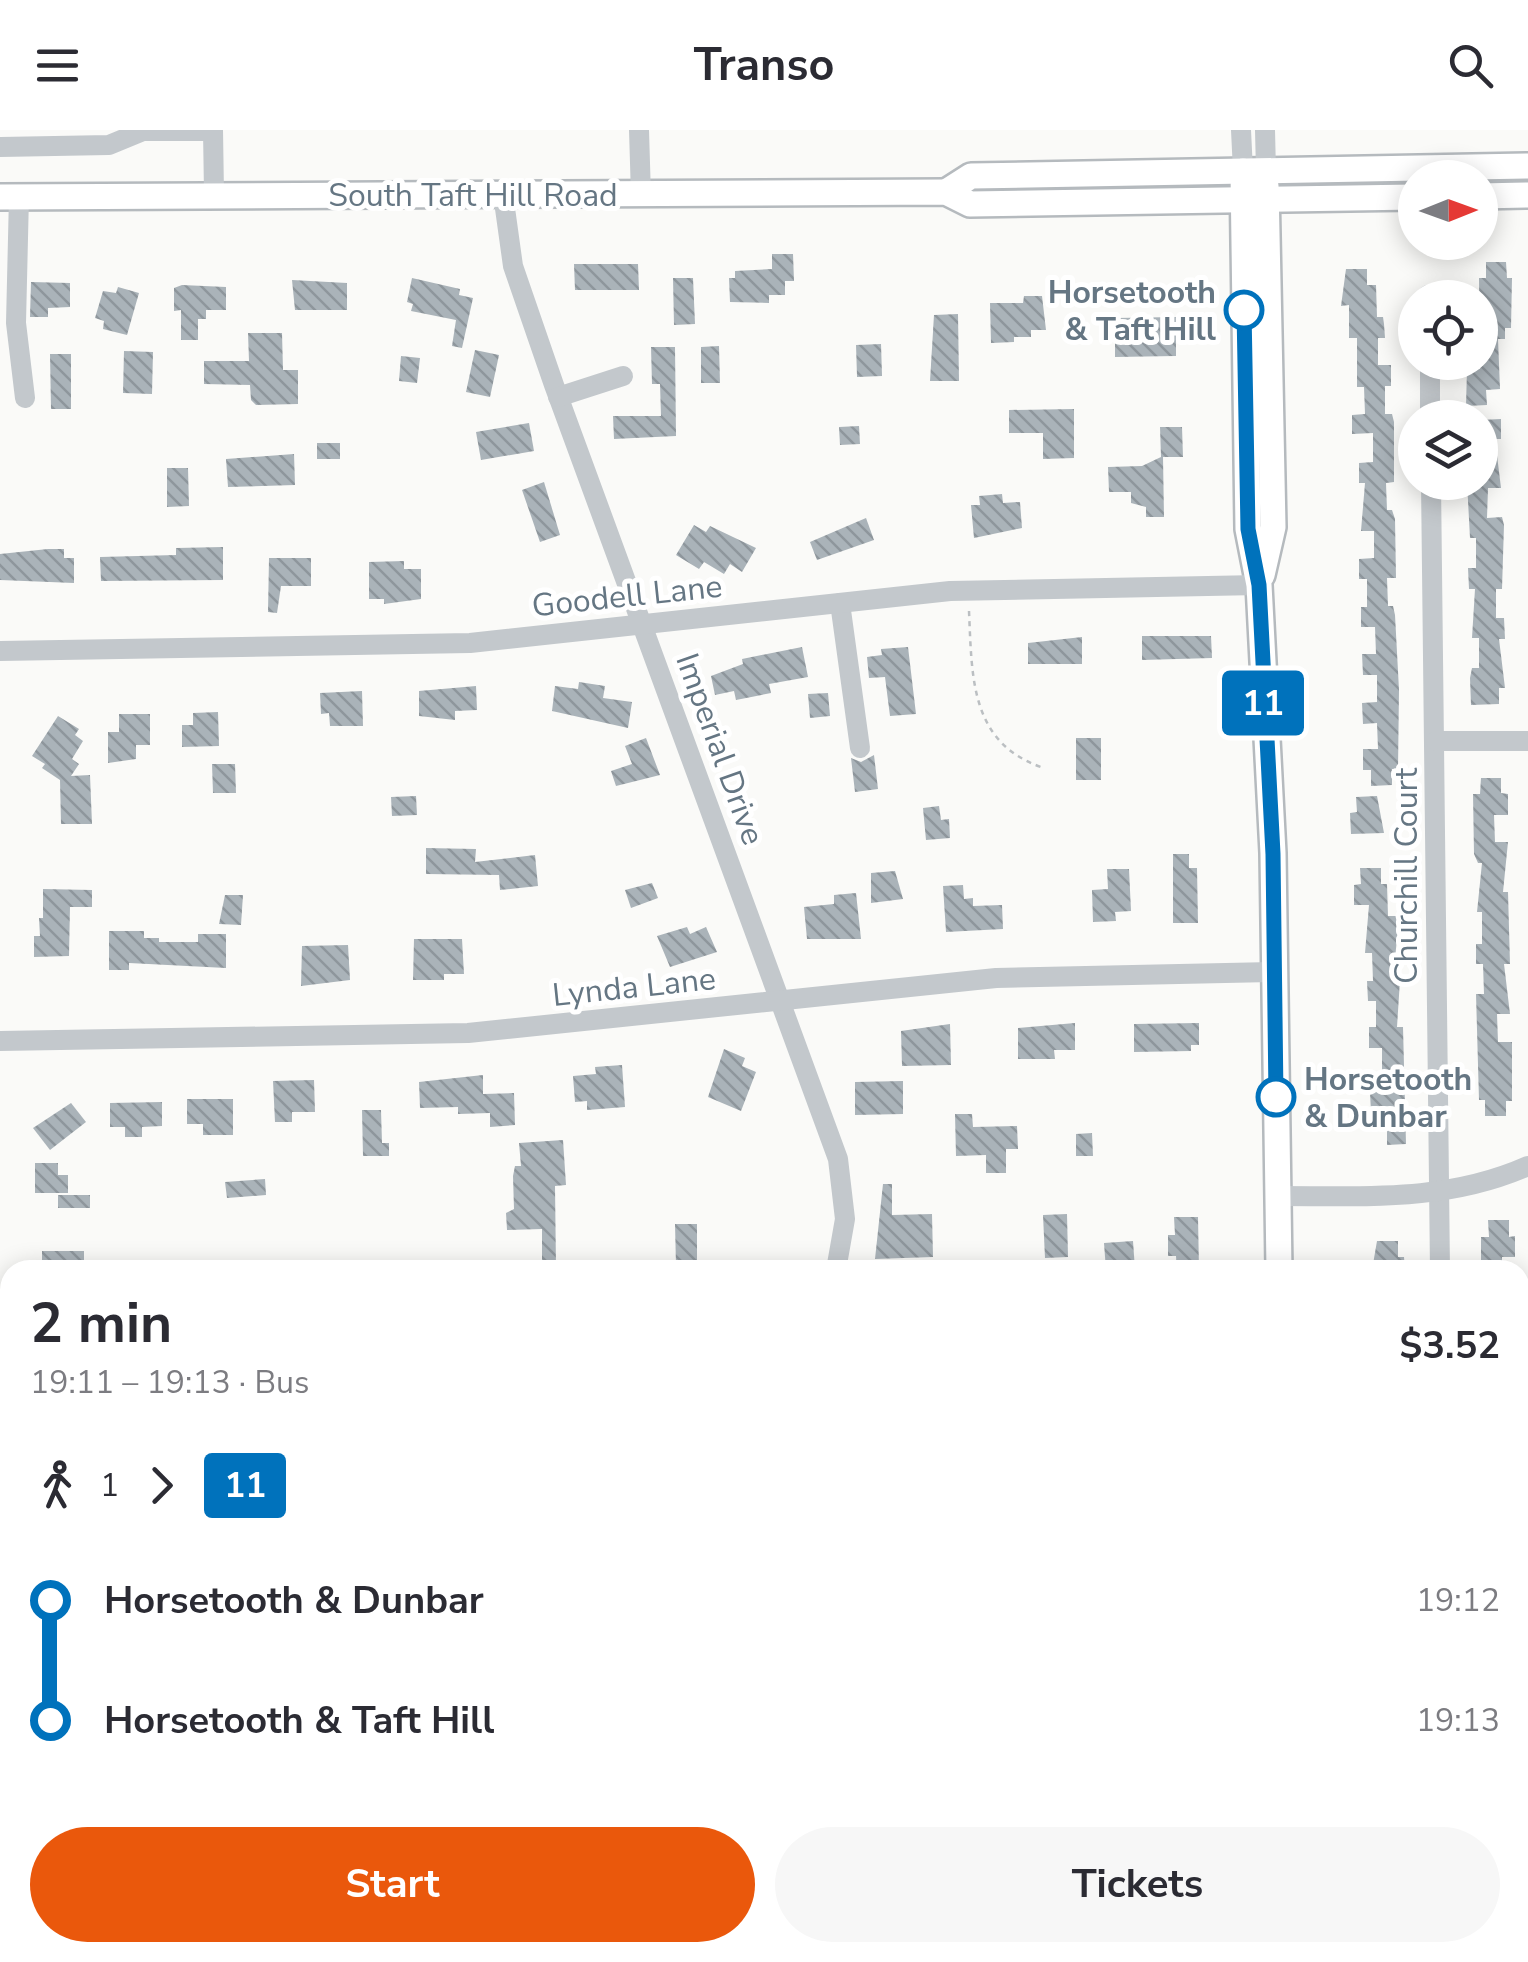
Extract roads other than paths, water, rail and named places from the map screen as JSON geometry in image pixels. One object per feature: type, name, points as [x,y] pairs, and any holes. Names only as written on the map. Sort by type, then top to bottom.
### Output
[{"type":"main road","name":"South Taft Hill Road","points":[[946,192],[971,176],[1528,166]]},
{"type":"main road","points":[[1254,171],[1248,529],[1259,585],[1273,854],[1278,1260]]},
{"type":"main road","name":"South Taft Hill Road","points":[[10,196],[946,192],[970,204],[1398,198]]},
{"type":"main road","points":[[1498,196],[1528,195]]},
{"type":"street","points":[[0,148],[143,131],[213,130],[214,193]]},
{"type":"street","points":[[638,130],[641,196]]},
{"type":"street","points":[[1242,130],[1254,171]]},
{"type":"street","points":[[1254,171],[1266,130]]},
{"type":"street","name":"Imperial Drive","points":[[503,194],[512,266],[782,1000],[841,1175],[845,1219],[838,1260]]},
{"type":"street","points":[[10,196],[16,323],[25,398]]},
{"type":"street","points":[[558,398],[623,376]]},
{"type":"street","name":"Churchill Court","points":[[1432,500],[1440,1260]]},
{"type":"street","name":"Goodell Lane","points":[[0,651],[470,643],[968,590],[1259,585]]},
{"type":"street","points":[[840,603],[860,748]]},
{"type":"street","points":[[1436,741],[1528,740]]},
{"type":"street","name":"Lynda Lane","points":[[0,1041],[468,1034],[996,978],[1274,972]]},
{"type":"street","points":[[1278,1196],[1438,1194],[1476,1186],[1528,1166]]},
{"type":"street","points":[[0,1326],[0,1538]]},
{"type":"place","name":"Horsetooth & Taft Hill","points":[[1244,310]]},
{"type":"place","name":"Horsetooth & Dunbar","points":[[1276,1097]]}]
